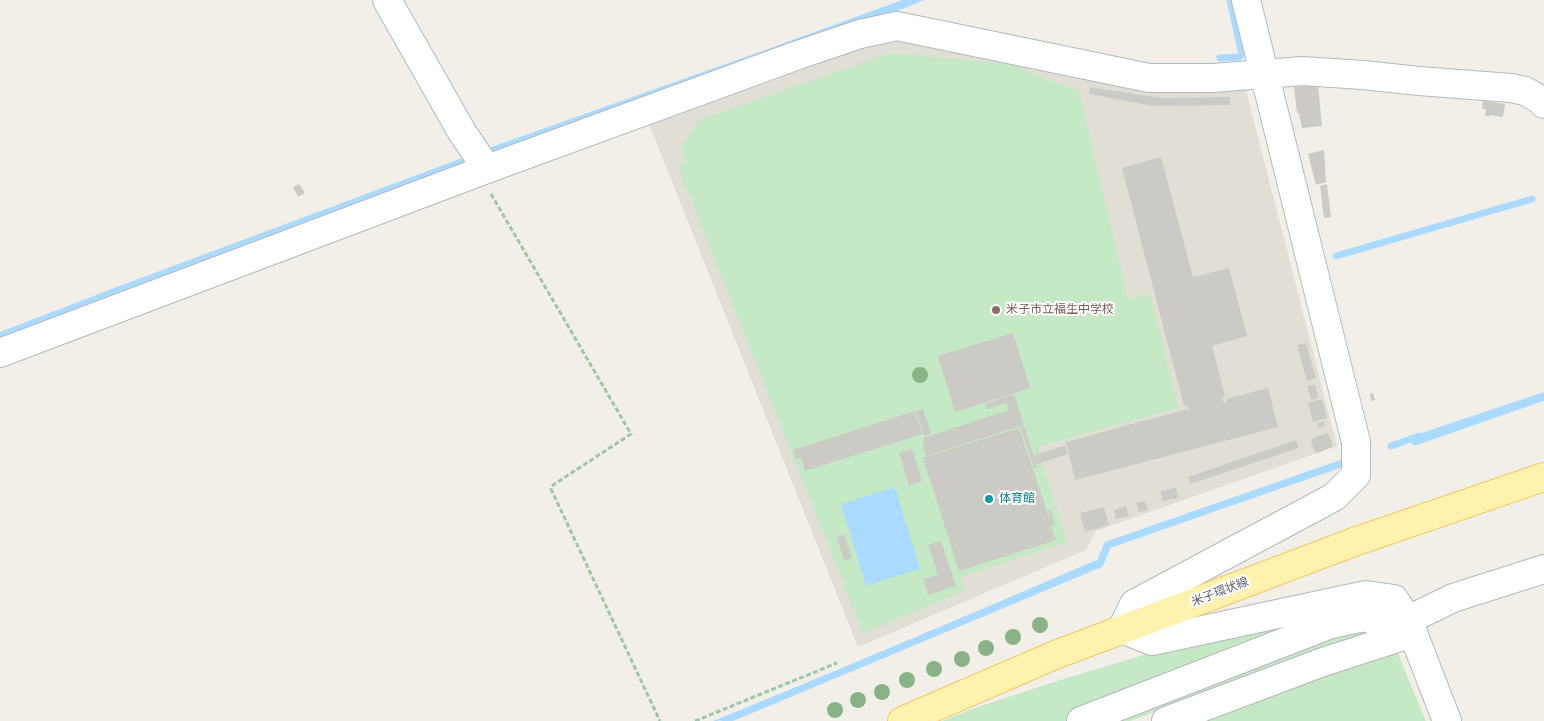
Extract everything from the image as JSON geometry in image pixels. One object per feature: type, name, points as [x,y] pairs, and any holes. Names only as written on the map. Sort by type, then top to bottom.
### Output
[{"type":"main road","name":"米子環状線","points":[[902,721],[1055,655],[1354,542],[1544,477]]},
{"type":"street","points":[[387,0],[479,163]]},
{"type":"street","points":[[1246,0],[1266,74],[1356,442],[1356,474],[1334,498],[1134,604],[1122,630],[1152,641],[1366,594],[1394,599],[1410,626],[1447,721]]},
{"type":"street","points":[[0,353],[479,163],[860,34],[897,26],[1150,78],[1213,78],[1302,71],[1363,75],[1511,88],[1525,91],[1544,104]]},
{"type":"street","points":[[1166,721],[1323,662],[1410,626],[1453,598],[1544,568]]},
{"type":"street","points":[[1081,721],[1331,624],[1364,617],[1387,624],[1410,626]]},
{"type":"path","points":[[479,163],[631,434],[553,485],[550,489],[660,721]]},
{"type":"path","points":[[695,721],[837,663]]},
{"type":"shaded area","points":[[895,35],[1245,86],[1337,446],[1096,531],[1086,550],[858,647],[647,119]]},
{"type":"green space","points":[[890,53],[1008,64],[1079,91],[1128,299],[1150,293],[1178,408],[1037,447],[1067,542],[961,577],[964,591],[863,633],[677,164],[686,163],[681,147],[699,120]]},
{"type":"green space","points":[[1365,600],[1068,721],[942,721],[1057,681],[1147,654]]},
{"type":"green space","points":[[1380,628],[1130,721],[1098,721],[1299,640]]},
{"type":"green space","points":[[1395,647],[1426,721],[1200,721]]},
{"type":"water","points":[[902,0],[924,0],[880,18],[0,344],[0,332],[122,285],[497,145]]},
{"type":"water","points":[[1544,392],[1544,395],[1411,440],[1410,437]]},
{"type":"water","points":[[1346,458],[1347,461],[1107,544],[1099,563],[718,721],[713,721],[841,669],[1097,560],[1105,542]]},
{"type":"water","points":[[895,487],[920,569],[866,586],[841,504]]},
{"type":"building","points":[[1318,85],[1322,126],[1302,128],[1299,113],[1297,113],[1294,87]]},
{"type":"building","points":[[1090,87],[1161,98],[1230,97],[1230,105],[1153,106],[1089,94]]},
{"type":"building","points":[[1483,101],[1505,104],[1503,117],[1485,116],[1486,109],[1482,109]]},
{"type":"building","points":[[1324,150],[1326,182],[1316,185],[1308,154]]},
{"type":"building","points":[[1161,157],[1193,277],[1229,268],[1247,336],[1212,346],[1225,396],[1222,397],[1224,403],[1227,402],[1226,399],[1268,388],[1278,427],[1075,480],[1066,442],[1187,409],[1189,412],[1188,405],[1184,406],[1122,168]]},
{"type":"building","points":[[299,184],[305,193],[298,197],[293,187]]},
{"type":"building","points":[[1327,184],[1331,217],[1324,218],[1320,186]]},
{"type":"building","points":[[1013,333],[1030,388],[955,412],[938,356]]},
{"type":"building","points":[[1306,343],[1316,378],[1307,381],[1297,345]]},
{"type":"building","points":[[1315,384],[1319,398],[1311,400],[1307,386]]},
{"type":"building","points":[[1373,393],[1375,400],[1371,401],[1370,394]]},
{"type":"building","points":[[1014,394],[1037,467],[1034,468],[1020,426],[926,456],[922,444],[924,444],[923,438],[1009,410],[1006,403],[987,409],[985,404]]},
{"type":"building","points":[[1322,399],[1327,418],[1313,422],[1308,403]]},
{"type":"building","points":[[923,409],[931,434],[924,436],[916,411]]},
{"type":"building","points":[[915,411],[922,434],[805,471],[801,458],[796,459],[793,450]]},
{"type":"building","points":[[1324,421],[1325,426],[1319,428],[1317,423]]},
{"type":"building","name":"体育館","points":[[1019,428],[1051,524],[1048,511],[1051,510],[1055,525],[1051,526],[1056,540],[959,571],[923,458]]},
{"type":"building","points":[[1326,433],[1329,435],[1333,446],[1317,453],[1315,452],[1312,439]]},
{"type":"building","points":[[1296,440],[1299,448],[1190,484],[1188,477]]},
{"type":"building","points":[[1065,445],[1068,454],[1037,464],[1034,456]]},
{"type":"building","points":[[912,449],[922,481],[909,486],[899,453]]},
{"type":"building","points":[[1176,488],[1178,498],[1163,501],[1160,491]]},
{"type":"building","points":[[1145,501],[1148,510],[1139,512],[1136,503]]},
{"type":"building","points":[[1126,506],[1129,516],[1116,519],[1114,510]]},
{"type":"building","points":[[1104,507],[1109,525],[1085,532],[1080,513]]},
{"type":"building","points":[[844,534],[852,558],[844,561],[837,537]]},
{"type":"building","points":[[941,541],[956,586],[928,595],[923,579],[938,575],[928,545]]},
{"type":"waterway","points":[[1220,58],[1239,57],[1242,54],[1230,0]]},
{"type":"waterway","points":[[1336,256],[1532,199]]},
{"type":"waterway","points":[[1415,442],[1544,397]]},
{"type":"waterway","points":[[1391,446],[1419,436]]},
{"type":"waterway","points":[[724,721],[1100,564],[1108,545],[1341,464]]},
{"type":"place","name":"米子市立福生中学校","points":[[996,310]]},
{"type":"place","name":"体育館","points":[[989,499]]}]
